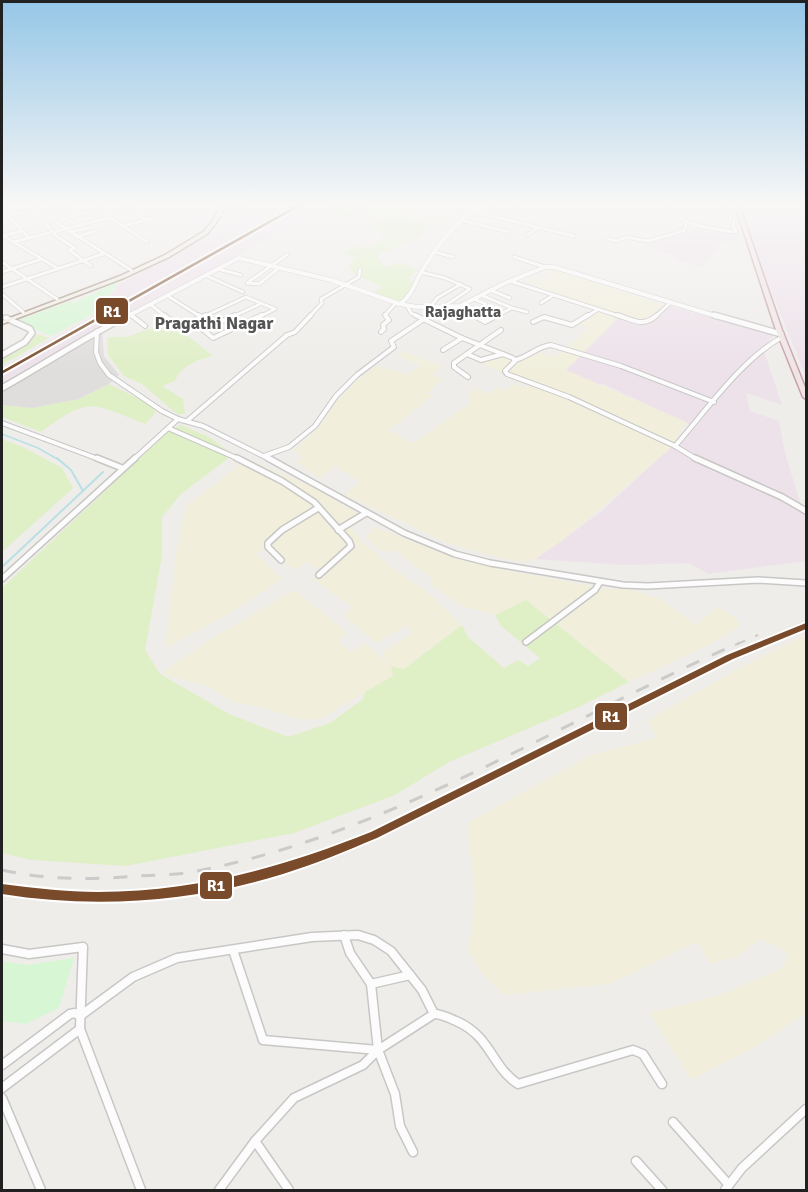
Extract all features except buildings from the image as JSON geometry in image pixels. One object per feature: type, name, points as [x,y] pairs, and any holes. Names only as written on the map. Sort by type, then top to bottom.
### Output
[{"type":"highway","points":[[755,261],[807,398]]},
{"type":"main road","points":[[5,321],[151,261]]},
{"type":"main road","points":[[5,321],[148,266],[156,261]]},
{"type":"street","points":[[2,272],[37,261]]},
{"type":"street","points":[[45,261],[57,268]]},
{"type":"street","points":[[2,287],[81,261]]},
{"type":"street","points":[[84,261],[92,266]]},
{"type":"street","points":[[115,261],[131,270]]},
{"type":"street","points":[[2,388],[97,331],[236,261]]},
{"type":"street","points":[[254,261],[345,284],[407,306],[465,304],[490,290],[545,267]]},
{"type":"street","points":[[276,261],[247,283],[258,284],[280,267]]},
{"type":"street","points":[[381,332],[384,329],[383,324],[389,320],[385,315],[410,296],[420,272],[429,261]]},
{"type":"street","points":[[525,261],[545,267],[563,269],[782,335]]},
{"type":"street","points":[[2,262],[59,300]]},
{"type":"street","points":[[218,269],[241,275]]},
{"type":"street","points":[[186,421],[287,335],[295,332],[322,303],[321,299],[360,275],[360,269]]},
{"type":"street","points":[[264,456],[289,447],[315,426],[336,396],[393,347],[391,341],[470,289],[461,284],[420,272]]},
{"type":"street","points":[[207,276],[243,292]]},
{"type":"street","points":[[510,281],[597,310],[646,323],[670,303]]},
{"type":"street","points":[[430,306],[437,298],[461,284]]},
{"type":"street","points":[[490,290],[510,298]]},
{"type":"street","points":[[2,294],[23,312]]},
{"type":"street","points":[[481,295],[527,312]]},
{"type":"street","points":[[541,303],[553,295]]},
{"type":"street","points":[[168,296],[201,317]]},
{"type":"street","points":[[246,297],[261,303],[275,309],[213,338],[193,321],[246,297]]},
{"type":"street","points":[[474,299],[486,304]]},
{"type":"street","points":[[203,330],[261,303]]},
{"type":"street","points":[[150,304],[172,321]]},
{"type":"street","points":[[407,306],[410,312],[462,338],[515,360]]},
{"type":"street","points":[[456,306],[485,322],[512,308]]},
{"type":"street","points":[[533,322],[544,317],[572,326],[597,310]]},
{"type":"street","points":[[129,314],[145,326]]},
{"type":"street","points":[[2,355],[25,342],[32,333],[30,329],[5,321]]},
{"type":"street","points":[[468,377],[453,365],[501,330]]},
{"type":"street","points":[[97,331],[96,352],[100,363],[109,375],[162,411],[178,419],[203,426],[264,456],[404,533],[455,554],[490,564],[600,582],[648,586],[758,580],[807,583]]},
{"type":"street","points":[[675,446],[714,402],[773,341],[782,335]]},
{"type":"street","points":[[443,350],[462,338]]},
{"type":"street","points":[[714,402],[639,372],[551,345],[546,345],[525,358],[515,360],[505,371],[507,374],[568,397],[675,446],[687,455],[807,511]]},
{"type":"street","points":[[467,354],[481,360],[503,354]]},
{"type":"street","points":[[2,579],[178,419]]},
{"type":"street","points":[[2,423],[122,468]]},
{"type":"street","points":[[168,428],[257,467],[314,502],[351,546],[319,575]]},
{"type":"street","points":[[281,560],[268,547],[268,543],[282,530],[318,508]]},
{"type":"street","points":[[338,530],[366,513]]},
{"type":"street","points":[[526,642],[595,590],[600,582]]},
{"type":"street","points":[[344,935],[350,953],[371,984],[378,1050],[395,1094],[400,1126],[413,1152]]},
{"type":"street","points":[[80,1016],[133,977],[177,958],[312,937],[344,935],[358,935],[374,940],[391,951],[410,975],[434,1014]]},
{"type":"street","points":[[2,949],[29,954],[83,947],[80,1029],[141,1191]]},
{"type":"street","points":[[233,950],[263,1040],[378,1050]]},
{"type":"street","points":[[371,984],[410,975]]},
{"type":"street","points":[[2,1065],[70,1014],[75,1013],[80,1016]]},
{"type":"street","points":[[219,1191],[255,1141],[294,1098],[363,1065],[378,1050],[434,1014],[440,1014],[478,1034],[510,1078],[518,1084],[633,1050],[643,1054],[662,1084]]},
{"type":"street","points":[[2,1089],[80,1029]]},
{"type":"street","points":[[2,1098],[41,1191]]},
{"type":"street","points":[[673,1122],[727,1188],[742,1168],[807,1109]]},
{"type":"street","points":[[255,1141],[289,1191]]},
{"type":"street","points":[[636,1161],[662,1191]]},
{"type":"shaded area","points":[[163,261],[228,261],[174,291],[102,325],[2,383],[2,368],[102,311],[118,285]]},
{"type":"shaded area","points":[[678,261],[707,261],[701,267]]},
{"type":"shaded area","points":[[759,261],[806,261],[806,377]]},
{"type":"shaded area","points":[[551,269],[664,305],[642,323],[620,316],[566,370],[686,422],[671,448],[562,541],[529,562],[508,560],[447,543],[345,495],[360,482],[335,466],[319,478],[297,462],[302,457],[294,451],[323,423],[336,402],[357,380],[377,366],[407,375],[420,365],[397,356],[402,351],[443,366],[432,374],[442,380],[427,393],[433,396],[389,430],[413,443],[472,402],[467,397],[476,388],[489,394],[498,387],[505,390],[516,384],[523,388],[530,385],[478,362],[492,351],[523,360],[539,353],[555,357],[590,328],[576,323],[594,307],[525,282],[536,276],[546,279],[554,276],[545,272]]},
{"type":"shaded area","points":[[664,305],[775,334],[763,348],[782,405],[746,393],[750,411],[779,421],[785,453],[802,509],[806,511],[806,561],[708,574],[689,563],[625,565],[536,559],[602,511],[693,426],[601,383],[600,386],[566,370],[620,316],[642,323]]},
{"type":"shaded area","points":[[102,330],[104,356],[119,375],[109,384],[79,399],[32,408],[2,405],[2,392],[43,369]]},
{"type":"shaded area","points":[[247,459],[311,486],[360,515],[350,527],[361,541],[395,570],[425,590],[462,625],[403,669],[320,719],[300,720],[265,708],[232,702],[210,687],[160,674],[211,639],[294,590],[342,628],[347,634],[339,642],[351,652],[365,643],[389,664],[382,653],[412,633],[406,626],[376,643],[344,616],[352,607],[313,579],[320,570],[307,562],[294,570],[269,549],[255,553],[282,579],[233,612],[165,648],[177,549],[186,506]]},
{"type":"shaded area","points":[[375,527],[457,559],[524,574],[610,589],[632,590],[662,600],[696,625],[718,607],[736,618],[740,626],[705,647],[629,682],[527,600],[495,615],[462,606],[430,584],[432,578],[396,551],[381,551],[366,537]]},
{"type":"shaded area","points":[[806,634],[806,912],[803,918],[806,923],[806,1013],[757,1046],[691,1080],[649,1013],[720,995],[783,968],[788,953],[761,939],[738,956],[710,964],[697,942],[610,984],[504,995],[481,972],[468,950],[475,899],[467,823],[591,755],[656,738],[648,720],[734,671]]},
{"type":"green space","points":[[353,261],[380,261],[385,267],[399,262],[418,270],[408,278],[413,282],[408,295],[399,303],[372,294],[380,286],[354,274],[349,265]]},
{"type":"green space","points":[[117,284],[101,310],[51,336],[17,321],[70,301],[73,303]]},
{"type":"green space","points":[[147,329],[179,329],[213,356],[191,364],[181,371],[175,381],[162,386],[183,399],[185,413],[178,415],[142,384],[124,376],[108,355],[107,338],[129,336]]},
{"type":"green space","points":[[37,334],[49,338],[2,365],[2,357]]},
{"type":"green space","points":[[109,384],[147,403],[156,412],[145,424],[101,408],[81,408],[57,420],[41,432],[2,417],[2,405],[32,408],[79,399]]},
{"type":"green space","points":[[181,425],[209,437],[231,453],[226,460],[181,494],[162,517],[162,556],[145,650],[160,674],[229,714],[288,737],[330,723],[363,699],[365,692],[393,676],[391,666],[404,669],[462,625],[468,637],[504,668],[518,660],[528,666],[540,658],[501,626],[495,615],[526,600],[629,682],[579,707],[449,762],[395,795],[294,833],[126,866],[32,860],[2,853],[2,588],[170,430]]},
{"type":"green space","points":[[2,439],[25,448],[62,468],[73,488],[2,552]]},
{"type":"green space","points":[[74,958],[59,1008],[26,1024],[2,1021],[2,961],[26,965]]},
{"type":"waterway","points":[[2,434],[38,448],[59,460]]},
{"type":"waterway","points":[[57,458],[71,470],[83,491]]},
{"type":"waterway","points":[[83,491],[103,472]]},
{"type":"waterway","points":[[2,567],[83,491]]},
{"type":"railway","points":[[2,373],[201,261]]},
{"type":"railway","points":[[759,645],[806,626]]},
{"type":"railway","points":[[735,645],[758,635]]},
{"type":"railway","points":[[2,870],[36,876],[70,878],[164,875],[192,872],[265,855],[335,832],[404,804],[471,774],[671,674],[739,643]]},
{"type":"railway","points":[[224,884],[283,869],[374,835],[730,657],[763,643]]},
{"type":"railway","points":[[2,889],[60,894],[117,895],[174,892],[232,883]]},
{"type":"transit line","name":"R1","points":[[2,373],[201,261]]},
{"type":"transit line","name":"R1","points":[[2,889],[51,895],[98,897],[192,890],[238,881],[329,854],[374,835],[730,657],[806,626]]},
{"type":"district","name":"Rajaghatta","points":[[463,312]]},
{"type":"district","name":"Pragathi Nagar","points":[[214,323]]}]
